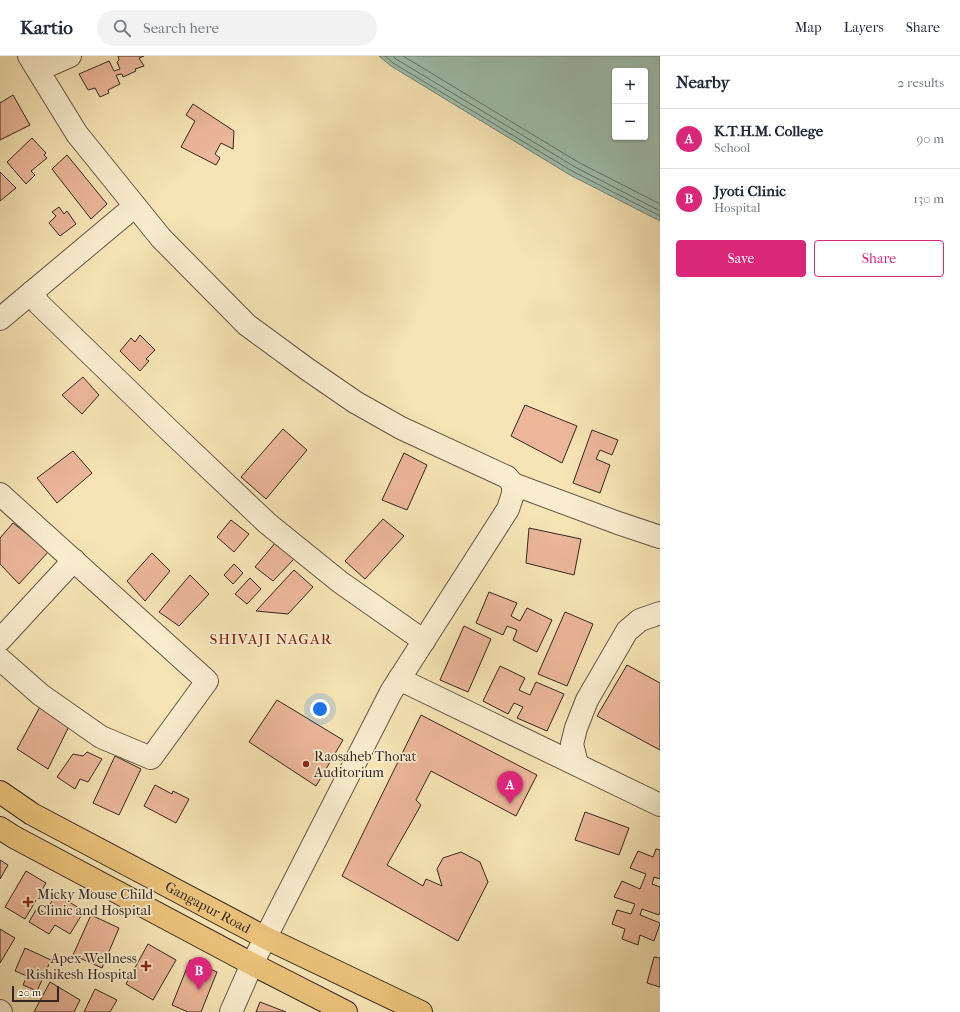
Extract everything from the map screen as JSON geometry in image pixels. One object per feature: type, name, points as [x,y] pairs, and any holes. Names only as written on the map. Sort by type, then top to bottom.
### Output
[{"type":"main road","name":"Gangapur Road","points":[[0,792],[32,814],[266,938],[421,1012]]},
{"type":"main road","name":"Gangapur Road","points":[[0,828],[21,841],[252,964],[346,1012]]},
{"type":"street","points":[[70,56],[34,63],[77,134],[161,238],[247,325],[355,402],[401,428],[507,477],[513,484],[618,524],[660,537]]},
{"type":"street","points":[[0,319],[135,206]]},
{"type":"street","points":[[32,292],[39,304],[267,524],[340,582],[424,641]]},
{"type":"street","points":[[231,1012],[252,964],[391,692],[508,509],[513,494],[513,484]]},
{"type":"street","points":[[0,494],[208,681],[151,758],[101,737],[41,695],[0,659]]},
{"type":"street","points":[[0,640],[74,560]]},
{"type":"street","points":[[577,764],[572,744],[576,728],[587,700],[627,631],[640,620],[660,612]]},
{"type":"street","points":[[399,679],[660,805]]},
{"type":"water","points":[[379,56],[660,56],[660,221],[570,175],[391,66]]},
{"type":"building","points":[[118,56],[144,56],[139,58],[144,66],[135,69],[136,71],[123,77],[122,74],[116,75],[120,84],[108,90],[109,93],[100,97],[95,88],[88,90],[79,74],[109,61],[114,71],[120,69],[117,62],[119,60]]},
{"type":"building","points":[[13,95],[30,125],[0,140],[0,103]]},
{"type":"building","points":[[193,104],[234,131],[233,149],[221,143],[215,154],[220,158],[216,165],[181,147],[195,121],[186,115]]},
{"type":"building","points":[[32,138],[46,153],[44,155],[47,158],[31,171],[35,175],[26,184],[7,162]]},
{"type":"building","points":[[67,155],[107,204],[91,219],[52,169]]},
{"type":"building","points":[[0,172],[16,188],[0,201]]},
{"type":"building","points":[[59,207],[64,214],[67,211],[76,224],[60,236],[49,223],[56,216],[52,212]]},
{"type":"building","points":[[140,335],[155,350],[146,359],[149,361],[140,371],[120,351],[131,338],[135,342]]},
{"type":"building","points":[[83,377],[99,395],[82,414],[62,395]]},
{"type":"building","points":[[525,405],[577,426],[562,463],[511,436]]},
{"type":"building","points":[[283,429],[307,450],[266,499],[241,477]]},
{"type":"building","points":[[592,430],[618,440],[612,455],[600,450],[596,459],[610,465],[600,493],[573,483]]},
{"type":"building","points":[[73,451],[92,473],[57,503],[37,478]]},
{"type":"building","points":[[404,453],[427,465],[407,510],[382,500]]},
{"type":"building","points":[[383,519],[404,536],[365,579],[345,561]]},
{"type":"building","points":[[231,520],[249,534],[234,552],[217,537]]},
{"type":"building","points":[[13,523],[49,551],[19,584],[0,564],[0,538]]},
{"type":"building","points":[[529,528],[581,539],[574,575],[526,563]]},
{"type":"building","points":[[276,542],[294,559],[273,581],[255,567]]},
{"type":"building","points":[[152,553],[170,571],[145,601],[127,581]]},
{"type":"building","points":[[234,564],[243,573],[233,584],[224,575]]},
{"type":"building","points":[[294,570],[313,587],[288,614],[256,611]]},
{"type":"building","points":[[190,575],[209,594],[179,626],[159,612]]},
{"type":"building","points":[[250,578],[261,589],[247,604],[235,594]]},
{"type":"building","points":[[489,592],[517,603],[511,616],[520,621],[527,608],[552,620],[537,652],[513,640],[517,630],[507,626],[503,635],[476,623]]},
{"type":"building","points":[[565,612],[593,624],[567,686],[538,674]]},
{"type":"building","points":[[464,626],[491,639],[468,692],[440,680]]},
{"type":"building","points":[[627,665],[660,683],[660,750],[597,716]]},
{"type":"building","points":[[500,666],[525,678],[519,690],[530,695],[536,682],[564,694],[547,731],[517,718],[523,707],[514,703],[508,714],[483,701]]},
{"type":"building","name":"Raosaheb Thorat Auditorium","points":[[277,700],[343,740],[316,786],[249,742]]},
{"type":"building","points":[[42,703],[73,718],[48,769],[17,749]]},
{"type":"building","points":[[421,715],[537,775],[516,816],[431,771],[416,800],[421,805],[387,865],[423,886],[426,879],[442,886],[437,869],[443,858],[461,852],[480,862],[488,882],[458,941],[342,876]]},
{"type":"building","points":[[87,752],[102,759],[88,782],[80,779],[75,789],[57,777],[73,754],[83,756]]},
{"type":"building","points":[[115,756],[141,769],[119,815],[93,803]]},
{"type":"building","points":[[155,785],[172,794],[173,791],[189,799],[176,823],[144,806]]},
{"type":"building","points":[[585,812],[629,828],[619,855],[575,840]]},
{"type":"building","points":[[656,849],[660,850],[660,879],[654,877],[652,884],[660,887],[660,912],[659,915],[642,909],[640,915],[660,924],[654,941],[640,935],[638,945],[622,939],[625,929],[612,924],[617,910],[631,914],[635,904],[614,897],[622,881],[640,889],[646,874],[630,868],[638,851],[653,857]]},
{"type":"building","points":[[0,860],[8,865],[0,879]]},
{"type":"building","points":[[26,871],[46,883],[25,919],[5,907]]},
{"type":"building","points":[[56,894],[84,911],[70,934],[55,925],[49,934],[29,922],[37,908],[45,913]]},
{"type":"building","points":[[91,915],[119,928],[102,968],[73,955]]},
{"type":"building","points":[[0,929],[15,938],[0,963]]},
{"type":"building","points":[[148,944],[176,960],[153,1000],[126,984]]},
{"type":"building","points":[[25,948],[51,960],[37,991],[23,985],[27,976],[15,971]]},
{"type":"building","points":[[654,957],[660,958],[660,987],[647,983]]},
{"type":"building","points":[[190,960],[217,972],[201,1012],[188,1012],[172,1005]]},
{"type":"building","points":[[50,982],[80,1000],[74,1012],[34,1012]]},
{"type":"building","points":[[95,989],[117,1000],[110,1012],[84,1012]]},
{"type":"building","points":[[260,1002],[286,1012],[256,1012]]},
{"type":"place","name":"Raosaheb Thorat Auditorium","points":[[306,764]]},
{"type":"place","name":"K.T.H.M. College","points":[[510,804]]},
{"type":"place","name":"Micky Mouse Child Clinic and Hospital","points":[[28,902]]},
{"type":"place","name":"Apex Wellness Rishikesh Hospital","points":[[146,966]]},
{"type":"place","name":"Jyoti Clinic","points":[[199,990]]},
{"type":"district","name":"SHIVAJI NAGAR","points":[[271,639]]}]
